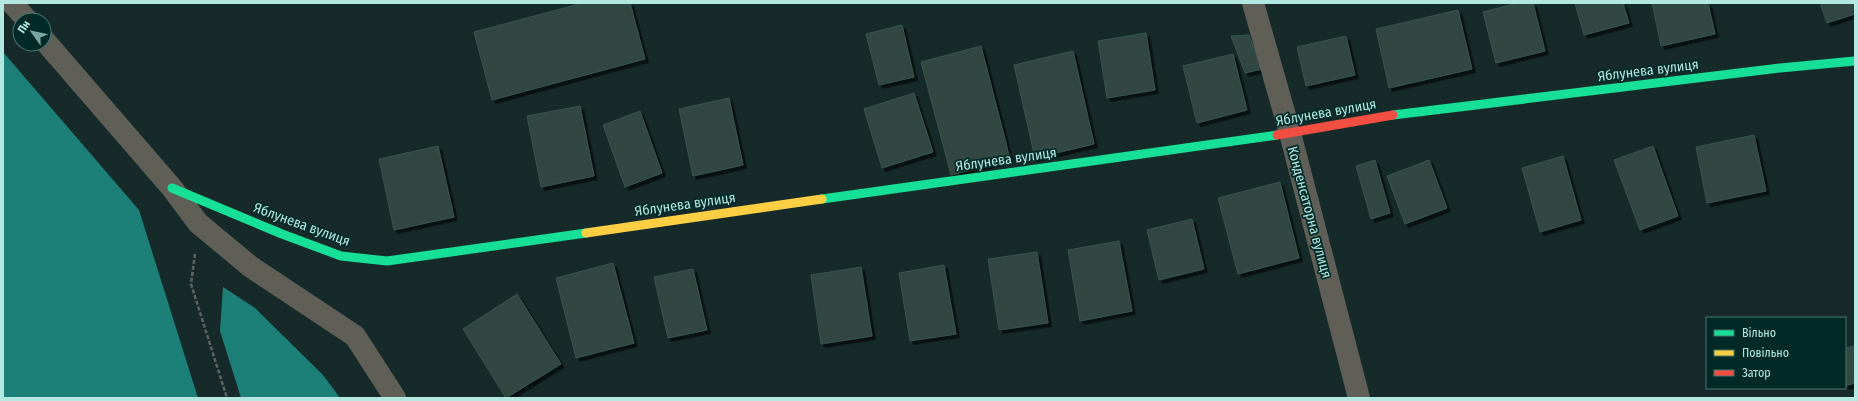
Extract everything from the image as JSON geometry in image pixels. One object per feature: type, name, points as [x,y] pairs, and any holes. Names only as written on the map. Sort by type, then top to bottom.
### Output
[{"type":"street","points":[[12,3],[20,12]]},
{"type":"street","name":"Конденсаторна вулиця","points":[[1253,3],[1290,133],[1359,398]]},
{"type":"street","points":[[52,49],[172,188],[198,223],[251,267],[355,336],[395,398]]},
{"type":"street","name":"Яблунева вулиця","points":[[172,188],[282,234],[341,256],[387,260],[1290,133],[1402,113],[1780,68],[1855,61]]},
{"type":"path","points":[[198,223],[191,284],[226,398]]},
{"type":"water","points":[[3,52],[139,210],[198,398],[3,398]]},
{"type":"water","points":[[223,287],[255,308],[323,375],[340,398],[241,398],[220,331]]},
{"type":"building","points":[[583,3],[630,3],[645,59],[492,100],[474,32]]},
{"type":"building","points":[[1518,3],[1533,3],[1545,51],[1496,63],[1483,12]]},
{"type":"building","points":[[1575,3],[1623,3],[1629,23],[1584,35]]},
{"type":"building","points":[[1652,3],[1708,3],[1715,34],[1661,46]]},
{"type":"building","points":[[1820,3],[1855,3],[1855,14],[1827,23]]},
{"type":"building","points":[[1458,10],[1472,69],[1389,88],[1376,29]]},
{"type":"building","points":[[902,25],[914,77],[879,85],[866,34]]},
{"type":"building","points":[[1146,33],[1155,90],[1107,98],[1098,41]]},
{"type":"building","points":[[1249,35],[1262,69],[1245,73],[1231,36]]},
{"type":"building","points":[[1346,36],[1355,75],[1306,86],[1297,47]]},
{"type":"building","points":[[981,46],[1010,159],[951,175],[921,62]]},
{"type":"building","points":[[1073,51],[1094,144],[1035,158],[1014,65]]},
{"type":"building","points":[[1233,54],[1247,110],[1197,123],[1183,66]]},
{"type":"building","points":[[914,93],[933,152],[882,168],[864,109]]},
{"type":"building","points":[[729,98],[743,165],[693,176],[679,109]]},
{"type":"building","points":[[580,106],[594,176],[541,187],[527,116]]},
{"type":"building","points":[[640,111],[662,173],[625,187],[603,125]]},
{"type":"building","points":[[1754,135],[1766,191],[1707,203],[1696,147]]},
{"type":"building","points":[[438,146],[454,217],[394,230],[379,159]]},
{"type":"building","points":[[1653,146],[1678,216],[1640,230],[1614,160]]},
{"type":"building","points":[[1563,156],[1581,220],[1540,232],[1522,168]]},
{"type":"building","points":[[1375,160],[1390,213],[1371,219],[1356,166]]},
{"type":"building","points":[[1429,160],[1447,208],[1405,224],[1387,176]]},
{"type":"building","points":[[1280,182],[1299,258],[1238,274],[1218,198]]},
{"type":"building","points":[[1192,219],[1204,269],[1159,280],[1147,230]]},
{"type":"building","points":[[1119,241],[1132,311],[1080,321],[1068,250]]},
{"type":"building","points":[[1037,252],[1048,323],[999,330],[988,259]]},
{"type":"building","points":[[613,263],[634,343],[576,358],[556,278]]},
{"type":"building","points":[[944,265],[956,334],[910,341],[899,273]]},
{"type":"building","points":[[861,267],[872,336],[821,344],[811,275]]},
{"type":"building","points":[[693,269],[707,330],[668,338],[654,277]]},
{"type":"building","points":[[517,294],[561,364],[506,398],[463,329]]},
{"type":"building","points":[[1855,346],[1855,383],[1846,386],[1846,348]]},
{"type":"traffic: fast","points":[[1393,115],[1780,68],[1855,61]]},
{"type":"traffic: fast","points":[[822,199],[1277,135]]},
{"type":"traffic: fast","points":[[172,188],[282,234],[341,256],[387,261],[586,233]]},
{"type":"traffic: slow","points":[[586,233],[822,199]]},
{"type":"traffic: jam","points":[[1277,135],[1393,115]]}]
